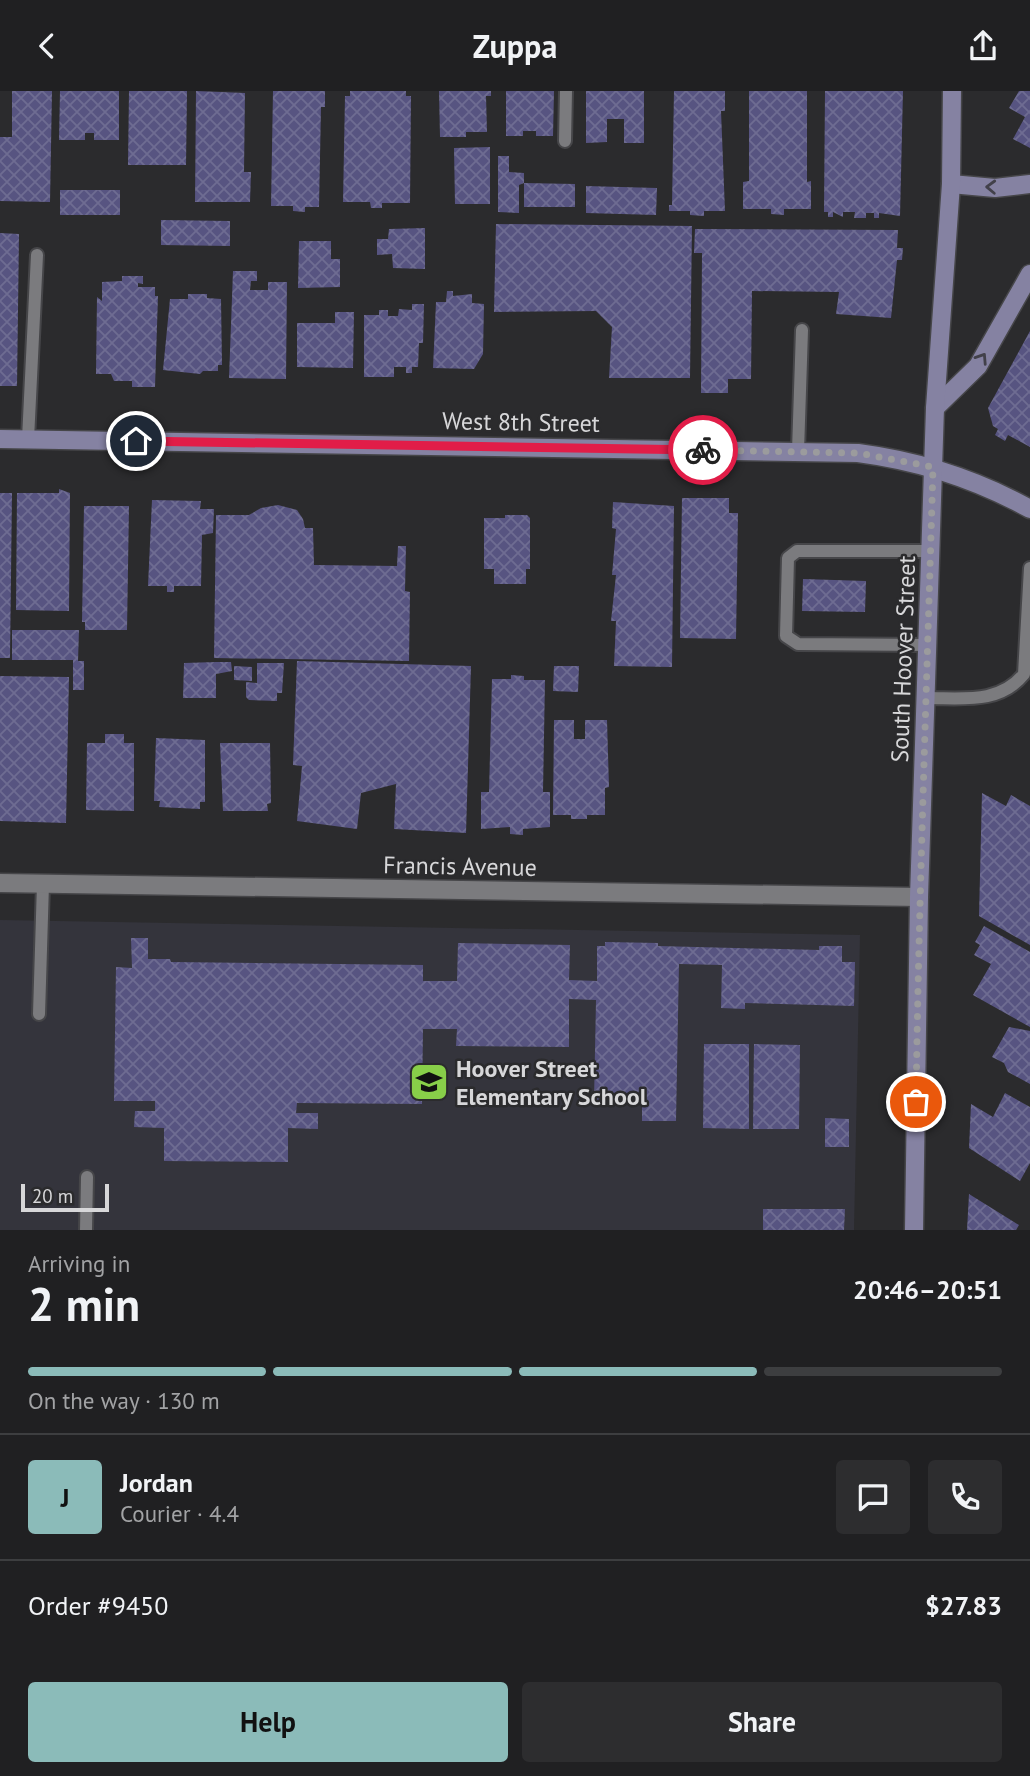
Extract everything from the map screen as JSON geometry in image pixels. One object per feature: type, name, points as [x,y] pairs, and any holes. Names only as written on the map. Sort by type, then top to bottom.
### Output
[{"type":"main road","name":"South Hoover Street","points":[[914,1230],[919,897],[928,698],[933,467],[951,184],[952,91]]},
{"type":"main road","points":[[951,184],[995,188],[1030,184]]},
{"type":"main road","points":[[935,408],[978,366],[1030,274]]},
{"type":"main road","name":"West 8th Street","points":[[0,439],[858,453],[933,467],[983,485],[1030,509]]},
{"type":"street","name":"Francis Avenue","points":[[0,883],[919,897]]},
{"type":"lane","points":[[565,141],[566,91]]},
{"type":"lane","points":[[28,439],[37,255]]},
{"type":"lane","points":[[798,450],[802,330]]},
{"type":"lane","points":[[929,645],[799,645],[786,636],[786,613],[788,558],[797,551],[931,551]]},
{"type":"lane","points":[[928,698],[988,697],[1014,686],[1024,674],[1030,568]]},
{"type":"lane","points":[[39,1014],[43,884]]},
{"type":"lane","points":[[86,1230],[87,1177]]},
{"type":"shaded area","name":"Hoover Street Elementary School","points":[[0,920],[860,935],[854,1230],[0,1230]]},
{"type":"building","points":[[12,91],[52,91],[50,202],[0,201],[0,137],[12,137]]},
{"type":"building","points":[[60,91],[119,91],[119,140],[94,140],[94,133],[85,133],[85,140],[59,140]]},
{"type":"building","points":[[129,91],[187,91],[186,165],[128,165]]},
{"type":"building","points":[[196,91],[245,93],[244,172],[251,172],[250,202],[195,202]]},
{"type":"building","points":[[273,91],[325,91],[325,107],[321,107],[319,207],[305,207],[305,212],[293,211],[293,206],[271,206]]},
{"type":"building","points":[[350,91],[406,91],[406,96],[411,96],[410,203],[382,203],[382,208],[371,208],[370,202],[343,202],[345,96],[350,96]]},
{"type":"building","points":[[439,91],[491,91],[491,96],[486,96],[487,132],[466,132],[466,137],[440,137]]},
{"type":"building","points":[[506,91],[554,91],[553,136],[536,136],[536,131],[523,131],[523,136],[506,136]]},
{"type":"building","points":[[586,91],[644,91],[644,143],[624,143],[624,119],[607,119],[607,142],[586,143]]},
{"type":"building","points":[[674,91],[725,91],[725,111],[721,111],[725,211],[704,211],[704,216],[690,215],[690,211],[669,211],[669,205],[672,205]]},
{"type":"building","points":[[749,91],[807,91],[807,182],[811,181],[811,209],[784,209],[784,215],[771,214],[771,209],[743,209],[743,182],[749,181]]},
{"type":"building","points":[[825,91],[903,91],[900,216],[879,213],[879,218],[874,218],[874,213],[866,213],[866,218],[854,218],[855,212],[843,212],[843,217],[833,212],[833,217],[828,217],[828,212],[824,212]]},
{"type":"building","points":[[1019,91],[1030,91],[1030,148],[1013,139],[1025,117],[1009,108]]},
{"type":"building","points":[[490,147],[490,204],[455,204],[454,148]]},
{"type":"building","points":[[498,156],[509,156],[509,172],[524,173],[524,183],[519,185],[519,213],[498,212]]},
{"type":"building","points":[[524,183],[575,184],[575,207],[524,207]]},
{"type":"building","points":[[586,186],[657,188],[656,215],[586,213]]},
{"type":"building","points":[[60,190],[120,190],[120,215],[60,215]]},
{"type":"building","points":[[161,220],[230,221],[230,246],[161,245]]},
{"type":"building","points":[[496,224],[692,226],[690,378],[609,378],[612,327],[596,311],[494,312]]},
{"type":"building","points":[[425,228],[425,269],[393,268],[392,254],[377,255],[377,239],[388,239],[389,229]]},
{"type":"building","points":[[695,229],[898,230],[897,248],[903,248],[902,260],[897,260],[891,318],[836,314],[839,292],[752,291],[751,379],[728,379],[728,393],[701,393],[702,253],[694,253]]},
{"type":"building","points":[[0,233],[19,234],[17,386],[0,386]]},
{"type":"building","points":[[299,241],[331,241],[331,259],[340,259],[340,287],[298,288]]},
{"type":"building","points":[[233,271],[257,271],[257,281],[251,281],[250,290],[268,290],[268,282],[287,282],[286,379],[229,378]]},
{"type":"building","points":[[122,276],[143,276],[143,284],[138,283],[138,287],[155,287],[155,296],[158,296],[155,387],[132,387],[132,381],[114,381],[111,374],[96,374],[97,297],[102,301],[102,282],[122,281]]},
{"type":"building","points":[[447,291],[453,291],[453,296],[472,294],[472,303],[484,304],[483,354],[474,369],[433,368],[436,302],[446,302]]},
{"type":"building","points":[[188,294],[207,294],[207,298],[221,299],[222,365],[218,365],[218,371],[203,371],[200,374],[163,370],[170,299],[188,299]]},
{"type":"building","points":[[412,304],[424,304],[423,343],[419,343],[418,367],[412,367],[412,373],[406,373],[406,367],[394,367],[394,377],[364,377],[364,315],[379,315],[379,310],[388,310],[388,316],[398,316],[399,309],[412,310]]},
{"type":"building","points":[[335,312],[354,312],[353,368],[297,367],[297,323],[335,323]]},
{"type":"building","points":[[1030,331],[1030,447],[1008,435],[1005,441],[995,435],[998,429],[993,426],[988,408]]},
{"type":"building","points":[[59,489],[70,493],[69,611],[16,610],[17,493],[59,493]]},
{"type":"building","points":[[0,493],[12,493],[10,658],[0,658]]},
{"type":"building","points":[[682,498],[729,498],[729,513],[738,513],[736,639],[680,638]]},
{"type":"building","points":[[152,500],[201,501],[200,509],[214,509],[213,533],[202,535],[201,586],[174,586],[174,592],[167,592],[167,586],[148,586]]},
{"type":"building","points":[[613,502],[674,506],[672,667],[614,666],[616,621],[611,621],[616,575],[612,575],[616,529],[612,528]]},
{"type":"building","points":[[278,505],[297,510],[305,528],[313,528],[314,565],[397,566],[398,546],[406,546],[405,591],[410,592],[409,661],[214,658],[216,515],[249,515],[261,508]]},
{"type":"building","points":[[84,506],[129,506],[127,630],[85,630],[85,622],[82,622]]},
{"type":"building","points":[[505,515],[527,515],[530,518],[530,569],[526,569],[526,584],[494,584],[494,569],[484,569],[484,518],[505,518]]},
{"type":"building","points":[[803,579],[866,581],[865,612],[802,611]]},
{"type":"building","points":[[12,630],[79,630],[78,661],[84,661],[84,690],[73,690],[73,660],[12,660]]},
{"type":"building","points":[[297,661],[471,666],[466,833],[394,829],[396,784],[361,793],[357,829],[297,821],[302,766],[293,765]]},
{"type":"building","points":[[231,662],[232,671],[216,674],[216,698],[183,698],[184,663]]},
{"type":"building","points":[[257,663],[284,663],[282,693],[277,693],[277,701],[249,700],[246,697],[246,682],[257,683]]},
{"type":"building","points":[[234,666],[252,667],[252,681],[234,680]]},
{"type":"building","points":[[554,666],[579,666],[578,692],[553,691]]},
{"type":"building","points":[[511,675],[524,676],[524,680],[545,680],[543,792],[550,792],[550,827],[523,829],[523,835],[510,834],[510,827],[481,829],[481,792],[489,792],[492,679],[511,679]]},
{"type":"building","points":[[0,676],[69,677],[66,823],[0,821]]},
{"type":"building","points":[[554,720],[574,720],[574,739],[585,739],[585,720],[607,720],[609,787],[605,788],[605,815],[587,815],[587,819],[571,819],[571,815],[553,815]]},
{"type":"building","points":[[105,734],[124,734],[124,743],[134,743],[134,811],[86,810],[87,743],[105,743]]},
{"type":"building","points":[[156,738],[205,740],[205,802],[200,802],[200,809],[159,807],[160,801],[154,801]]},
{"type":"building","points":[[220,743],[270,743],[271,803],[267,804],[268,811],[223,811]]},
{"type":"building","points":[[982,793],[1006,806],[1011,795],[1030,806],[1030,945],[979,916]]},
{"type":"building","points":[[984,926],[1030,952],[1030,1027],[973,995],[991,964],[974,955],[980,945],[975,942]]},
{"type":"building","points":[[131,938],[148,938],[148,959],[170,959],[171,962],[423,965],[423,981],[457,981],[458,943],[570,945],[569,980],[597,981],[597,946],[605,946],[605,942],[819,950],[819,946],[842,946],[842,962],[855,962],[854,1006],[745,1003],[745,1009],[721,1008],[722,965],[679,964],[676,1121],[642,1121],[642,1101],[594,1101],[596,1000],[569,999],[569,1047],[456,1046],[457,1029],[423,1029],[422,1104],[297,1103],[296,1113],[318,1113],[318,1129],[288,1128],[288,1162],[164,1161],[164,1128],[134,1127],[135,1111],[155,1111],[155,1101],[114,1101],[116,967],[132,968]]},
{"type":"building","points":[[1009,1027],[1030,1031],[1030,1084],[1008,1072],[1004,1063],[992,1057]]},
{"type":"building","points":[[704,1044],[749,1044],[749,1129],[703,1128]]},
{"type":"building","points":[[754,1044],[800,1045],[799,1129],[753,1129]]},
{"type":"building","points":[[1005,1093],[1030,1107],[1030,1163],[1020,1181],[969,1148],[971,1104],[993,1117]]},
{"type":"building","points":[[825,1118],[849,1119],[849,1147],[825,1147]]},
{"type":"building","points":[[969,1194],[1019,1225],[1016,1230],[967,1230]]},
{"type":"building","points":[[763,1209],[845,1209],[844,1230],[763,1230]]},
{"type":"way so far","points":[[703,450],[858,453],[933,467],[928,698],[919,897],[916,1102]]},
{"type":"place","name":"Hoover Street Elementary School","points":[[429,1082]]},
{"type":"route","points":[[136,441],[703,450]]}]
